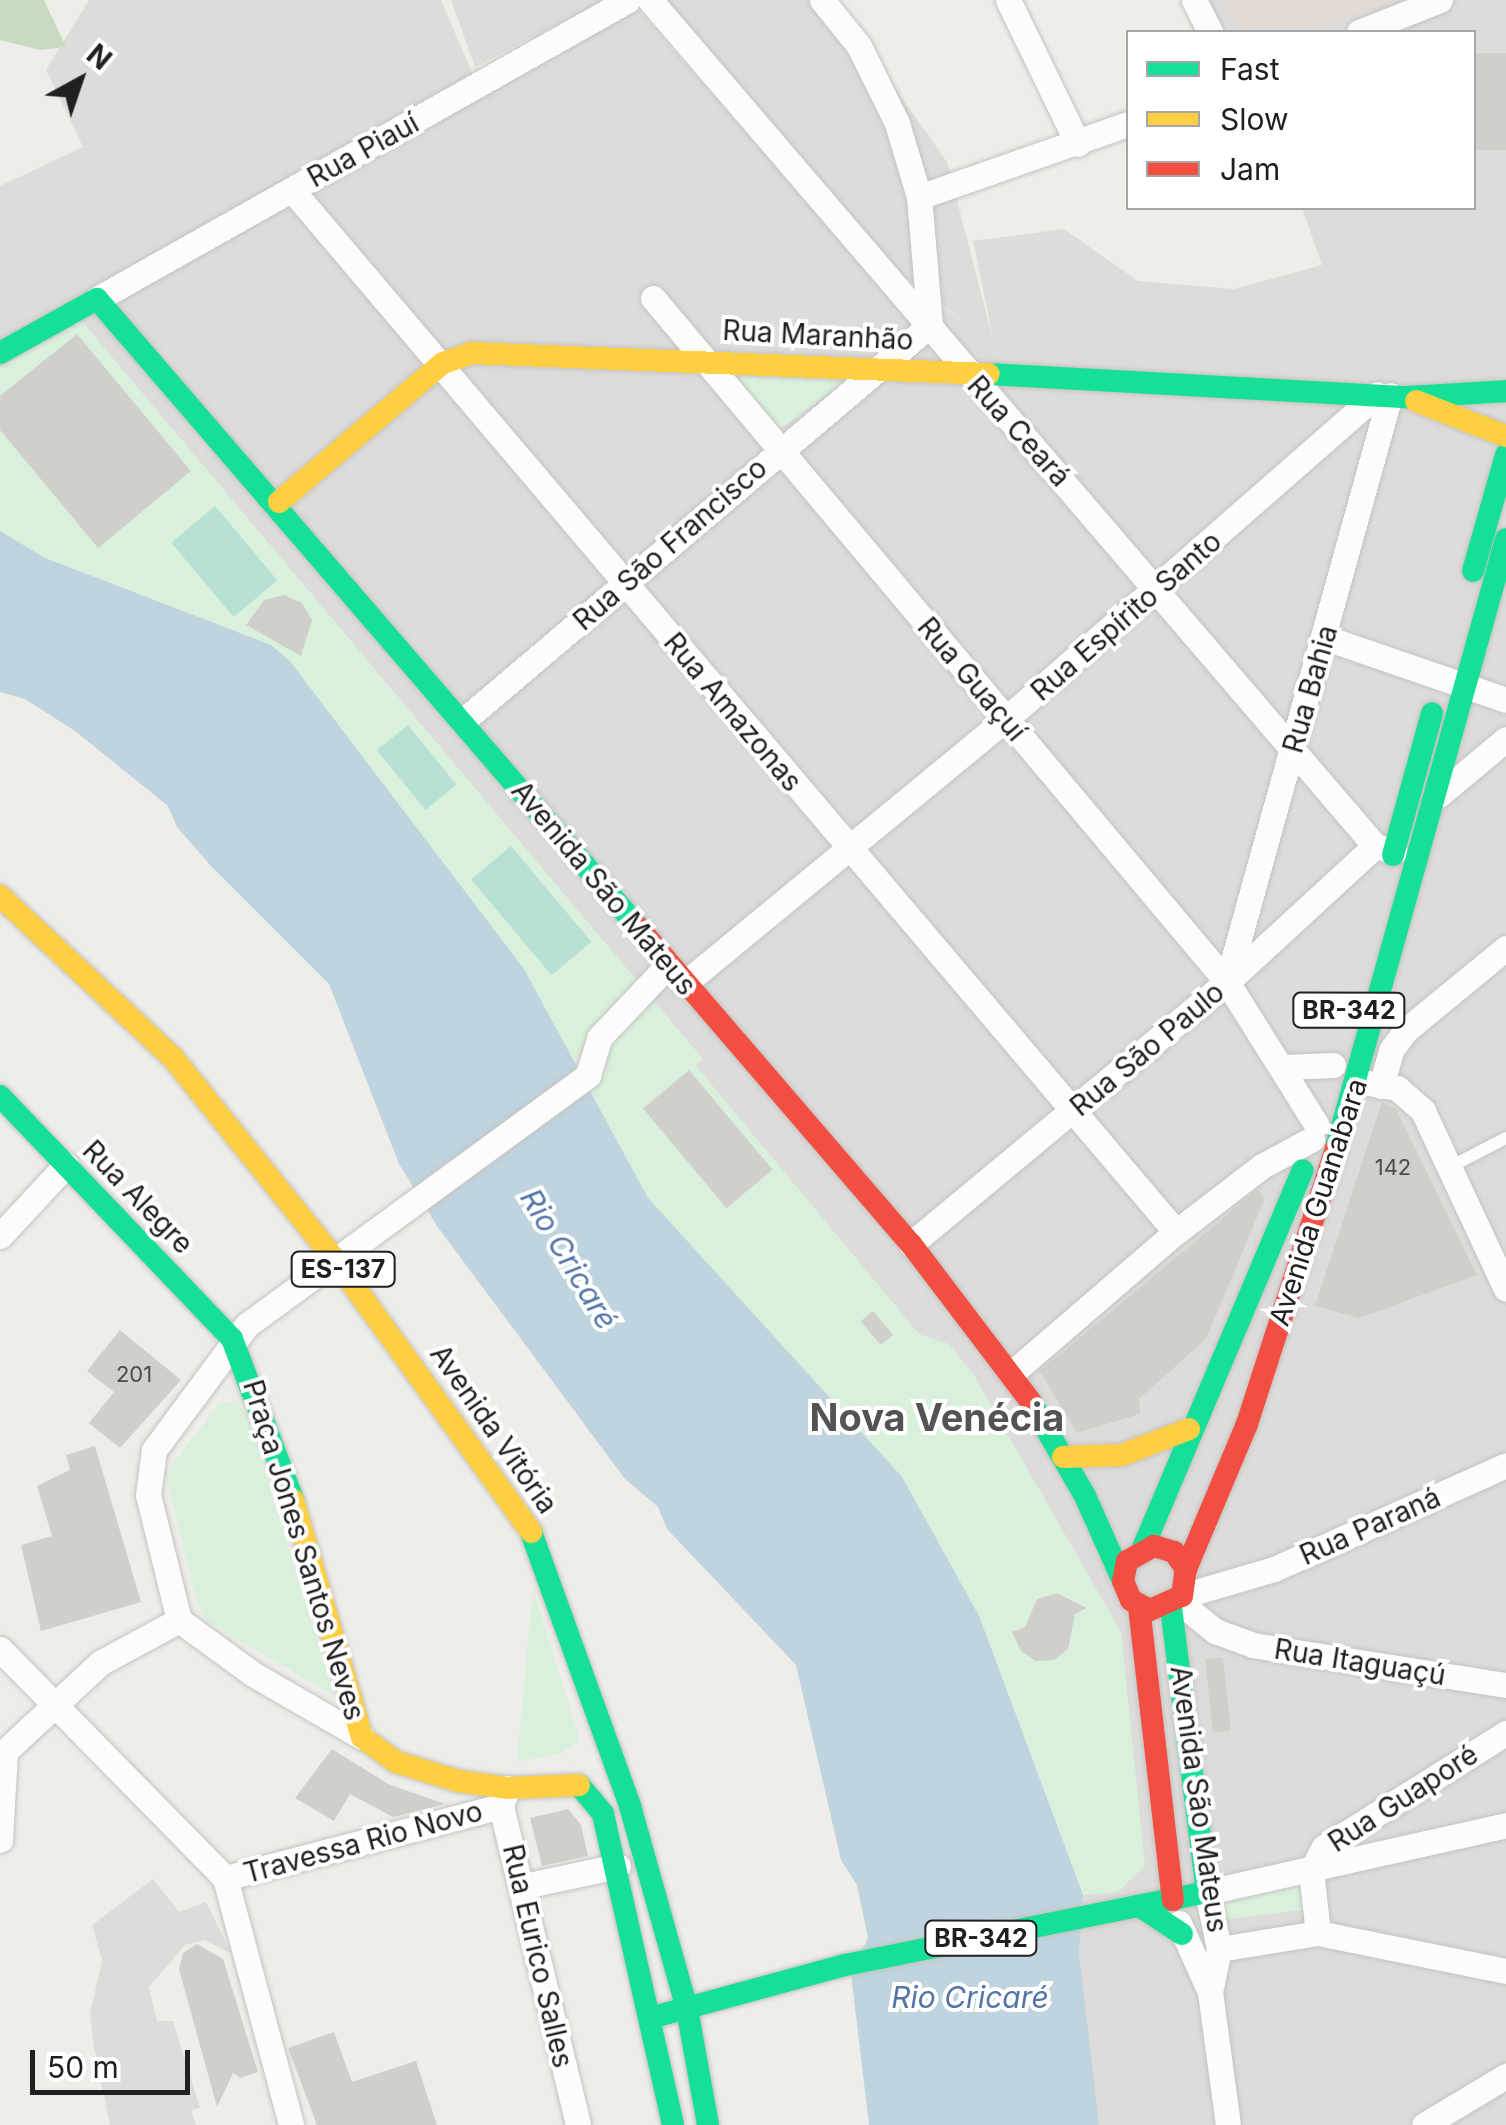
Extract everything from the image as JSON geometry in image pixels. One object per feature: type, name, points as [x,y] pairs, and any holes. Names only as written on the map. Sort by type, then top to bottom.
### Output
[{"type":"main road","points":[[0,353],[97,299]]},
{"type":"main road","name":"Avenida São Mateus","points":[[97,299],[278,502],[676,974],[912,1244],[1013,1372],[1086,1496],[1123,1581],[1140,1607],[1172,1852],[1173,1900]]},
{"type":"main road","name":"Rua Maranhão","points":[[278,502],[443,363],[472,352],[704,358],[1391,396],[1506,391]]},
{"type":"main road","name":"Rua Maranhão","points":[[1391,396],[1506,436]]},
{"type":"main road","name":"Avenida Guanabara","points":[[1139,1551],[1300,1178],[1333,1066],[1384,849],[1442,679],[1506,455]]},
{"type":"main road","name":"Avenida Guanabara","points":[[1180,1589],[1247,1424],[1369,1084],[1378,996],[1439,794],[1506,539]]},
{"type":"main road","name":"Avenida Vitória","points":[[0,896],[173,1058],[333,1256],[532,1533],[630,1806],[687,2009],[708,2125]]},
{"type":"main road","name":"Rua Alegre","points":[[0,1096],[232,1339]]},
{"type":"main road","name":"Praça Jones Santos Neves","points":[[232,1339],[282,1458],[362,1737]]},
{"type":"main road","points":[[1063,1457],[1103,1459],[1189,1429]]},
{"type":"main road","name":"Avenida São Mateus","points":[[1086,1496],[1139,1551]]},
{"type":"main road","points":[[1139,1551],[1164,1547],[1180,1589],[1140,1607]]},
{"type":"main road","name":"BR-342","points":[[1123,1581],[1139,1551]]},
{"type":"main road","name":"Avenida São Mateus","points":[[1180,1589],[1207,1892]]},
{"type":"main road","points":[[579,1785],[591,1743],[591,1706]]},
{"type":"main road","points":[[362,1737],[396,1762],[504,1796],[579,1785]]},
{"type":"main road","points":[[579,1785],[603,1814],[618,1866],[673,2125]]},
{"type":"main road","points":[[1172,1852],[1140,1906],[1182,1934]]},
{"type":"main road","name":"BR-342","points":[[687,2009],[846,1965],[1207,1892]]},
{"type":"main road","points":[[650,2018],[687,2009]]},
{"type":"street","name":"Rua Piauí","points":[[97,299],[628,0]]},
{"type":"street","name":"Rua Ceará","points":[[650,0],[967,372],[1384,849]]},
{"type":"street","points":[[822,0],[880,83],[919,198],[930,325]]},
{"type":"street","points":[[1008,0],[1078,144]]},
{"type":"street","points":[[1194,0],[1209,30]]},
{"type":"street","points":[[1364,30],[1440,0]]},
{"type":"street","points":[[919,198],[1126,125]]},
{"type":"street","name":"Rua Amazonas","points":[[292,190],[443,363],[848,849],[1176,1232]]},
{"type":"street","name":"Rua Guaçuí","points":[[653,298],[1227,982],[1284,1066]]},
{"type":"street","name":"Rua São Francisco","points":[[464,720],[777,450],[930,325]]},
{"type":"street","name":"Rua Espírito Santo","points":[[333,1256],[588,1075],[599,1038],[676,974],[848,849],[1391,396]]},
{"type":"street","name":"Rua Bahia","points":[[1227,982],[1391,396]]},
{"type":"street","points":[[1326,638],[1506,700]]},
{"type":"street","points":[[1439,794],[1506,739]]},
{"type":"street","name":"Rua São Paulo","points":[[912,1244],[1384,849]]},
{"type":"street","points":[[1506,948],[1418,1021],[1391,1050],[1369,1084],[1414,1099],[1450,1166],[1506,1289]]},
{"type":"street","points":[[1378,996],[1418,1021]]},
{"type":"street","points":[[1284,1066],[1333,1066]]},
{"type":"street","name":"Avenida Guanabara","points":[[1013,1372],[1176,1232],[1314,1132],[1284,1066]]},
{"type":"street","points":[[0,1236],[66,1165]]},
{"type":"street","points":[[1262,1166],[1300,1178]]},
{"type":"street","points":[[232,1339],[333,1256]]},
{"type":"street","name":"Praça Jones Santos Neves","points":[[232,1339],[148,1466],[148,1494],[180,1620],[253,1674],[362,1737]]},
{"type":"street","name":"Rua Paraná","points":[[1180,1589],[1232,1583],[1506,1464]]},
{"type":"street","name":"Rua Itaguaçú","points":[[1180,1589],[1215,1631],[1253,1645],[1506,1685]]},
{"type":"street","points":[[0,1840],[3,1754],[118,1650],[180,1620]]},
{"type":"street","points":[[0,1648],[225,1878],[291,2125]]},
{"type":"street","name":"Rua Guaporé","points":[[1310,1871],[1342,1831],[1506,1732]]},
{"type":"street","name":"Travessa Rio Novo","points":[[225,1878],[504,1796]]},
{"type":"street","name":"Rua Eurico Salles","points":[[504,1796],[578,2125]]},
{"type":"street","points":[[1207,1892],[1506,1826]]},
{"type":"street","points":[[524,1886],[618,1866]]},
{"type":"street","points":[[1310,1871],[1318,1933]]},
{"type":"street","name":"Avenida São Mateus","points":[[1207,1892],[1219,1949],[1210,1992]]},
{"type":"street","name":"Avenida São Mateus","points":[[1173,1900],[1182,1934],[1210,1992],[1228,2125]]},
{"type":"street","points":[[1219,1949],[1318,1933],[1506,1971]]},
{"type":"street","points":[[1424,2125],[1506,2076]]},
{"type":"lane","points":[[1450,1166],[1506,1138]]},
{"type":"shaded area","points":[[89,0],[441,0],[473,75],[629,0],[832,228],[971,327],[839,227],[637,0],[833,0],[947,162],[994,343],[973,241],[1064,229],[1138,281],[1234,289],[1322,265],[1303,210],[1476,210],[1476,30],[1214,30],[1202,0],[1506,0],[1506,2125],[994,2125],[943,1819],[456,1068],[0,634],[0,186],[83,147],[46,70]]},
{"type":"shaded area","points":[[451,0],[605,0],[475,67]]},
{"type":"shaded area","points":[[1224,0],[1395,0],[1312,30],[1241,30]]},
{"type":"shaded area","points":[[1484,1095],[1493,1110],[1506,1104],[1506,1206],[1492,1213],[1445,1111]]},
{"type":"shaded area","points":[[153,1879],[179,1912],[206,1902],[231,1953],[204,1940],[185,1945],[149,1987],[157,2021],[173,2021],[200,2108],[191,2110],[196,2125],[110,2125],[90,2014],[102,1960],[92,1925]]},
{"type":"green space","points":[[0,0],[44,0],[66,47],[40,50],[0,40]]},
{"type":"green space","points":[[80,319],[703,1059],[696,1066],[919,1334],[949,1344],[973,1374],[1121,1632],[1145,1866],[1118,1892],[1083,1895],[979,1616],[902,1477],[648,1198],[271,645],[45,558],[0,531],[0,367]]},
{"type":"green space","points":[[730,373],[849,378],[776,432]]},
{"type":"green space","points":[[215,506],[277,580],[234,617],[171,543]]},
{"type":"green space","points":[[408,725],[456,785],[425,810],[377,750]]},
{"type":"green space","points":[[511,846],[591,942],[552,975],[471,879]]},
{"type":"green space","points":[[237,1400],[251,1425],[334,1696],[207,1621],[197,1604],[165,1474],[219,1404]]},
{"type":"green space","points":[[533,1588],[580,1741],[561,1753],[517,1762]]},
{"type":"green space","points":[[1309,1883],[1312,1909],[1223,1920],[1220,1894]]},
{"type":"water","name":"Rio Cricaré","points":[[0,531],[45,558],[271,645],[289,660],[524,969],[648,1198],[902,1477],[979,1616],[1083,1895],[1079,1953],[1099,2125],[869,2125],[851,1974],[868,1938],[857,1885],[841,1860],[796,1665],[667,1529],[658,1507],[625,1479],[437,1226],[399,1164],[329,984],[211,866],[177,827],[168,806],[75,731],[25,699],[0,692]]},
{"type":"building","points":[[1476,53],[1506,53],[1506,150],[1476,150]]},
{"type":"building","points":[[77,334],[191,471],[98,548],[0,430],[0,396]]},
{"type":"building","points":[[284,595],[302,603],[312,620],[301,656],[246,625],[264,600]]},
{"type":"building","points":[[689,1070],[773,1170],[727,1208],[643,1109]]},
{"type":"building","points":[[1382,1102],[1396,1109],[1477,1275],[1359,1318],[1315,1306]]},
{"type":"building","points":[[1257,1190],[1265,1198],[1206,1339],[1139,1399],[1140,1414],[1077,1433],[1040,1371]]},
{"type":"building","points":[[873,1311],[893,1335],[881,1345],[861,1321]]},
{"type":"building","points":[[120,1330],[181,1380],[120,1448],[89,1423],[114,1392],[87,1371]]},
{"type":"building","points":[[95,1446],[141,1602],[41,1631],[21,1545],[52,1536],[37,1486],[70,1470],[66,1455]]},
{"type":"building","points":[[1057,1593],[1087,1608],[1075,1614],[1068,1649],[1054,1660],[1036,1661],[1021,1651],[1012,1632],[1025,1627],[1037,1599]]},
{"type":"building","points":[[1223,1657],[1231,1731],[1213,1732],[1205,1659]]},
{"type":"building","points":[[332,1749],[388,1784],[445,1804],[393,1817],[350,1794],[334,1821],[295,1798]]},
{"type":"building","points":[[568,1809],[581,1825],[588,1856],[542,1866],[530,1818]]},
{"type":"building","points":[[197,1944],[223,1959],[258,2072],[240,2078],[233,2073],[217,2107],[179,1969],[183,1953]]},
{"type":"building","points":[[334,2032],[352,2082],[416,2061],[437,2125],[317,2125],[288,2048]]},
{"type":"traffic: fast","points":[[0,353],[97,299],[638,927]]},
{"type":"traffic: fast","points":[[989,374],[1406,397],[1506,391]]},
{"type":"traffic: fast","points":[[1473,571],[1506,455]]},
{"type":"traffic: fast","points":[[1336,1148],[1506,539]]},
{"type":"traffic: fast","points":[[1393,855],[1432,713]]},
{"type":"traffic: fast","points":[[0,1096],[232,1339],[293,1500]]},
{"type":"traffic: fast","points":[[1143,1548],[1303,1170]]},
{"type":"traffic: fast","points":[[1030,1401],[1085,1496],[1123,1581]]},
{"type":"traffic: fast","points":[[531,1532],[630,1806],[687,2009],[708,2125]]},
{"type":"traffic: fast","points":[[650,2018],[845,1965],[1207,1892],[1171,1606]]},
{"type":"traffic: fast","points":[[579,1785],[603,1814],[673,2125]]},
{"type":"traffic: fast","points":[[1141,1907],[1182,1934]]},
{"type":"traffic: slow","points":[[279,502],[443,363],[472,353],[989,374]]},
{"type":"traffic: slow","points":[[1416,401],[1506,436]]},
{"type":"traffic: slow","points":[[0,896],[173,1058],[333,1257],[531,1532]]},
{"type":"traffic: slow","points":[[1063,1457],[1122,1455],[1189,1429]]},
{"type":"traffic: slow","points":[[293,1500],[362,1737],[396,1762],[458,1781],[507,1788],[579,1785]]},
{"type":"traffic: jam","points":[[638,927],[911,1244],[1030,1401]]},
{"type":"traffic: jam","points":[[1186,1569],[1174,1552],[1154,1546],[1127,1561],[1123,1581],[1131,1600],[1150,1610],[1182,1596],[1186,1569],[1247,1424],[1336,1148]]},
{"type":"traffic: jam","points":[[1139,1607],[1173,1900]]},
{"type":"district","name":"Nova Venécia","points":[[937,1418]]}]
